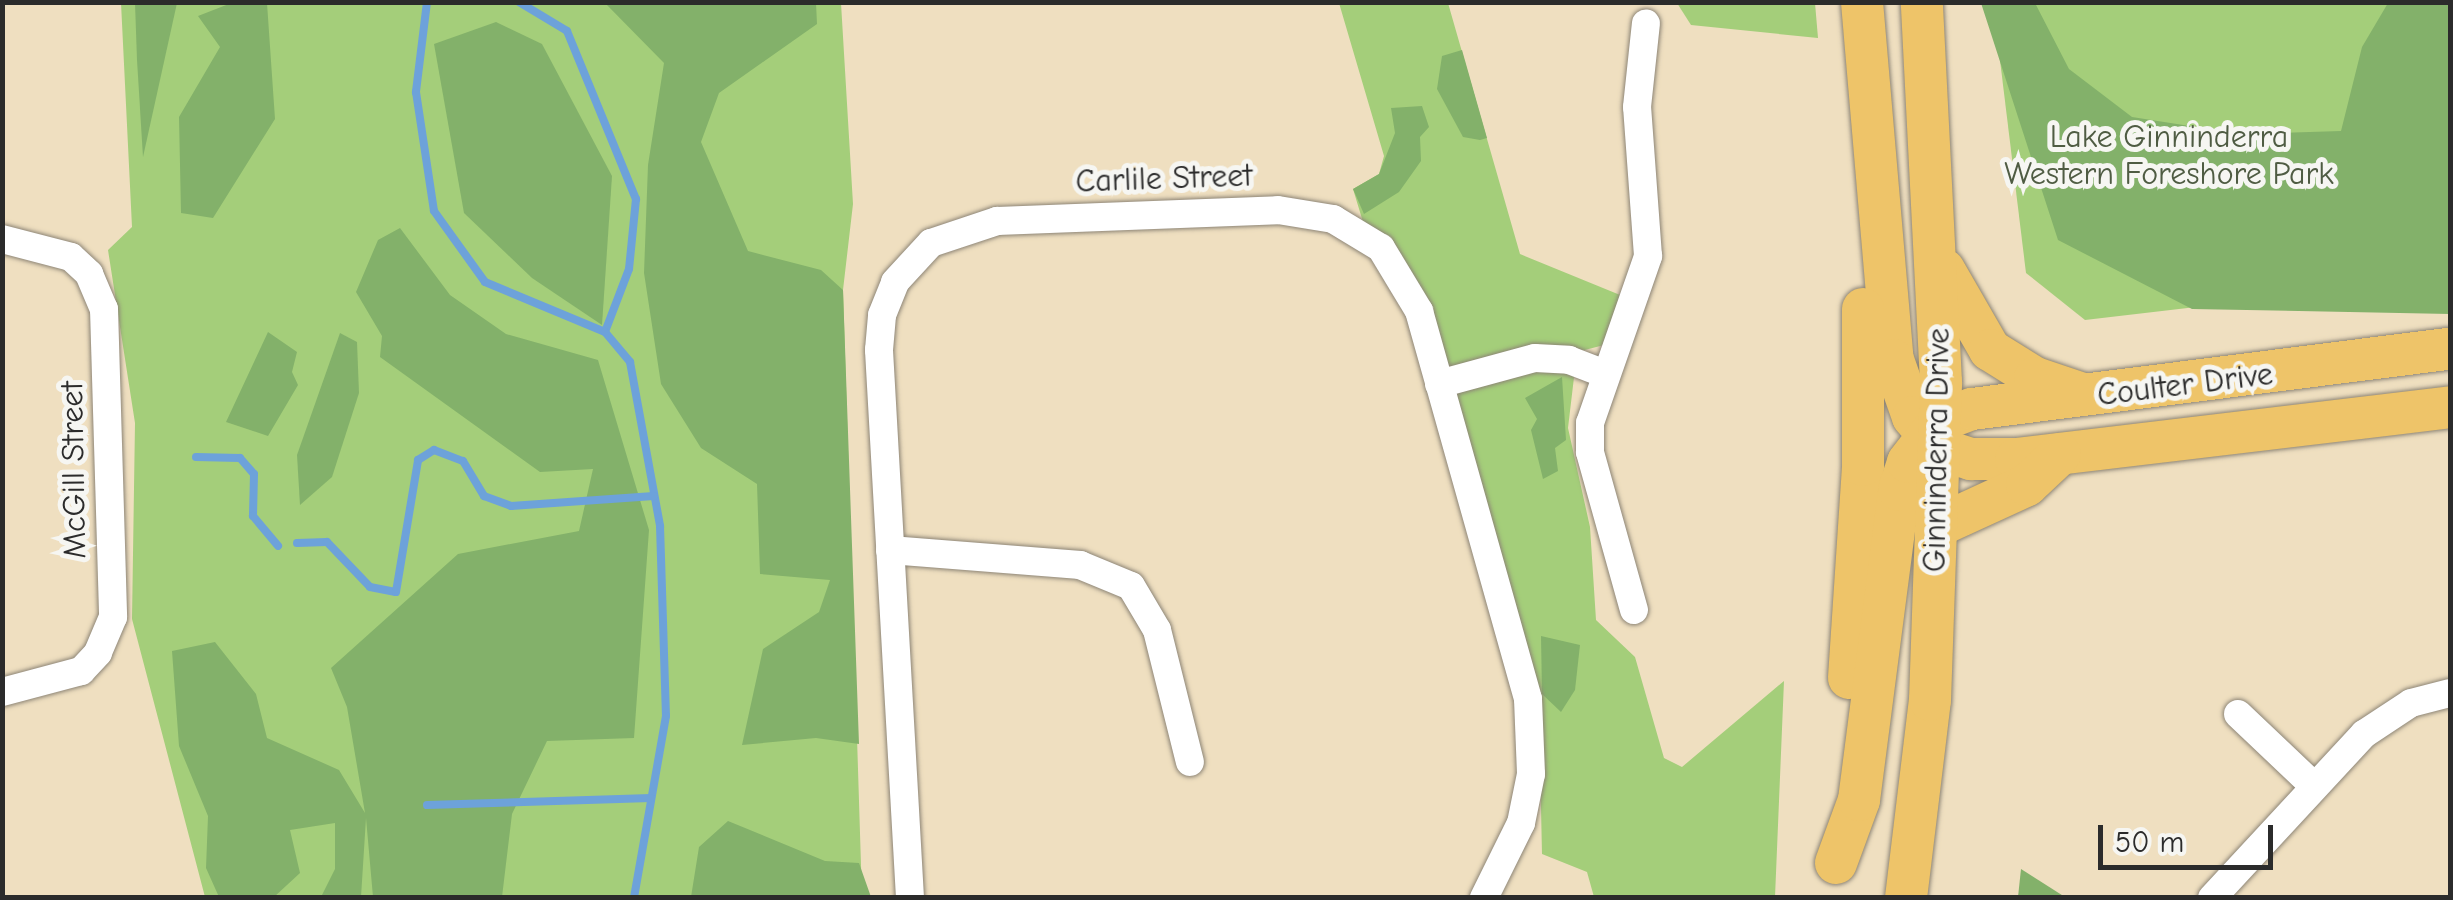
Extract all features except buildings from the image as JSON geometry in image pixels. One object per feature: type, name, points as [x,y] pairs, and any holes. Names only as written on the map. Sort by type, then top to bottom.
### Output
[{"type":"main road","points":[[1835,880],[1864,465],[1863,290],[1845,2]]},
{"type":"main road","name":"Ginninderra Drive","points":[[1862,2],[1893,360],[1930,431]]},
{"type":"main road","name":"Ginninderra Drive","points":[[1906,898],[1930,700],[1938,526],[1930,431],[1938,260],[1922,2]]},
{"type":"main road","points":[[1938,260],[1990,350],[2035,378],[2090,396]]},
{"type":"main road","name":"Coulter Drive","points":[[2450,349],[1972,410],[1930,431],[1970,459],[2061,454],[2450,407]]},
{"type":"main road","points":[[1835,880],[1860,800],[1900,490],[1930,431]]},
{"type":"main road","points":[[1938,526],[2027,486],[2061,454]]},
{"type":"street","points":[[1634,610],[1590,452],[1590,423],[1648,256],[1637,107],[1646,24]]},
{"type":"street","name":"Carlile Street","points":[[910,898],[890,550],[882,315],[895,282],[917,254],[962,227],[1278,210],[1333,218],[1380,248],[1404,278],[1439,384],[1528,699],[1532,749],[1521,823],[1484,898]]},
{"type":"street","name":"McGill Street","points":[[2,240],[71,257],[89,274],[104,309],[112,617],[98,653],[81,671],[45,686],[2,692]]},
{"type":"street","points":[[1439,384],[1534,358],[1569,360],[1605,374]]},
{"type":"street","points":[[890,550],[1080,565],[1131,586],[1157,630],[1190,762]]},
{"type":"street","points":[[2212,898],[2314,786],[2394,711],[2450,693]]},
{"type":"street","points":[[2238,714],[2314,786]]},
{"type":"green space","points":[[234,2],[267,3],[275,119],[213,218],[181,213],[179,117],[220,47],[198,16]]},
{"type":"green space","points":[[121,3],[841,3],[853,204],[843,290],[862,897],[205,897],[132,619],[135,423],[108,250],[132,227]]},
{"type":"green space","points":[[135,3],[177,3],[143,157],[137,60]]},
{"type":"green space","points":[[605,3],[816,3],[817,24],[719,93],[701,142],[748,251],[821,270],[843,290],[859,744],[816,738],[742,745],[763,649],[819,612],[830,580],[760,574],[757,484],[701,448],[661,384],[644,273],[648,165],[664,63]]},
{"type":"green space","points":[[1339,3],[1448,3],[1520,254],[1625,297],[1604,345],[1577,352],[1568,428],[1590,527],[1596,620],[1635,657],[1664,758],[1682,767],[1784,681],[1775,897],[1594,897],[1587,872],[1542,854],[1540,761],[1407,280],[1363,222],[1353,189],[1379,174],[1384,156]]},
{"type":"green space","points":[[1677,3],[1815,3],[1818,38],[1691,25]]},
{"type":"green space","name":"Lake Ginninderra Western Foreshore Park","points":[[1981,3],[2035,3],[2069,69],[2132,117],[2241,134],[2341,131],[2362,47],[2388,3],[2450,3],[2450,314],[2192,309],[2058,240]]},
{"type":"green space","name":"Lake Ginninderra Western Foreshore Park","points":[[1993,3],[2450,3],[2290,296],[2085,320],[2026,273]]},
{"type":"green space","points":[[496,22],[542,44],[612,176],[602,325],[532,278],[464,213],[434,44]]},
{"type":"green space","points":[[1462,50],[1487,138],[1480,140],[1463,137],[1437,89],[1442,56]]},
{"type":"green space","points":[[1422,106],[1429,127],[1420,137],[1421,161],[1399,192],[1364,214],[1353,189],[1379,174],[1395,133],[1391,108]]},
{"type":"green space","points":[[400,228],[450,295],[506,334],[598,360],[649,530],[634,738],[547,741],[512,814],[502,897],[373,897],[366,818],[361,897],[321,897],[335,869],[335,823],[290,830],[300,873],[274,897],[219,897],[206,868],[208,816],[179,746],[172,651],[215,642],[256,694],[267,738],[339,770],[365,813],[347,707],[331,668],[458,554],[579,531],[593,469],[540,472],[380,357],[382,336],[356,292],[378,240]]},
{"type":"green space","points":[[268,332],[297,352],[292,372],[298,385],[268,436],[226,422]]},
{"type":"green space","points":[[340,333],[357,342],[359,393],[332,477],[300,505],[297,455]]},
{"type":"green space","points":[[1562,377],[1566,440],[1555,448],[1558,471],[1543,479],[1531,430],[1537,419],[1525,398]]},
{"type":"green space","points":[[1541,636],[1580,645],[1575,690],[1561,712],[1542,694]]},
{"type":"green space","points":[[728,821],[825,861],[859,863],[871,897],[691,897],[699,847]]},
{"type":"green space","points":[[2021,869],[2065,897],[2018,897]]},
{"type":"waterway","points":[[427,2],[416,92],[434,211],[485,282],[605,332]]},
{"type":"waterway","points":[[519,2],[567,31],[636,199],[629,269],[605,332],[630,362],[660,526],[666,716],[634,898]]},
{"type":"waterway","points":[[297,543],[327,542],[370,587],[396,592],[418,460],[434,450],[463,461],[484,496],[511,506],[654,496]]},
{"type":"waterway","points":[[196,457],[240,458],[254,474],[253,516],[278,546]]},
{"type":"waterway","points":[[427,805],[651,798]]}]
